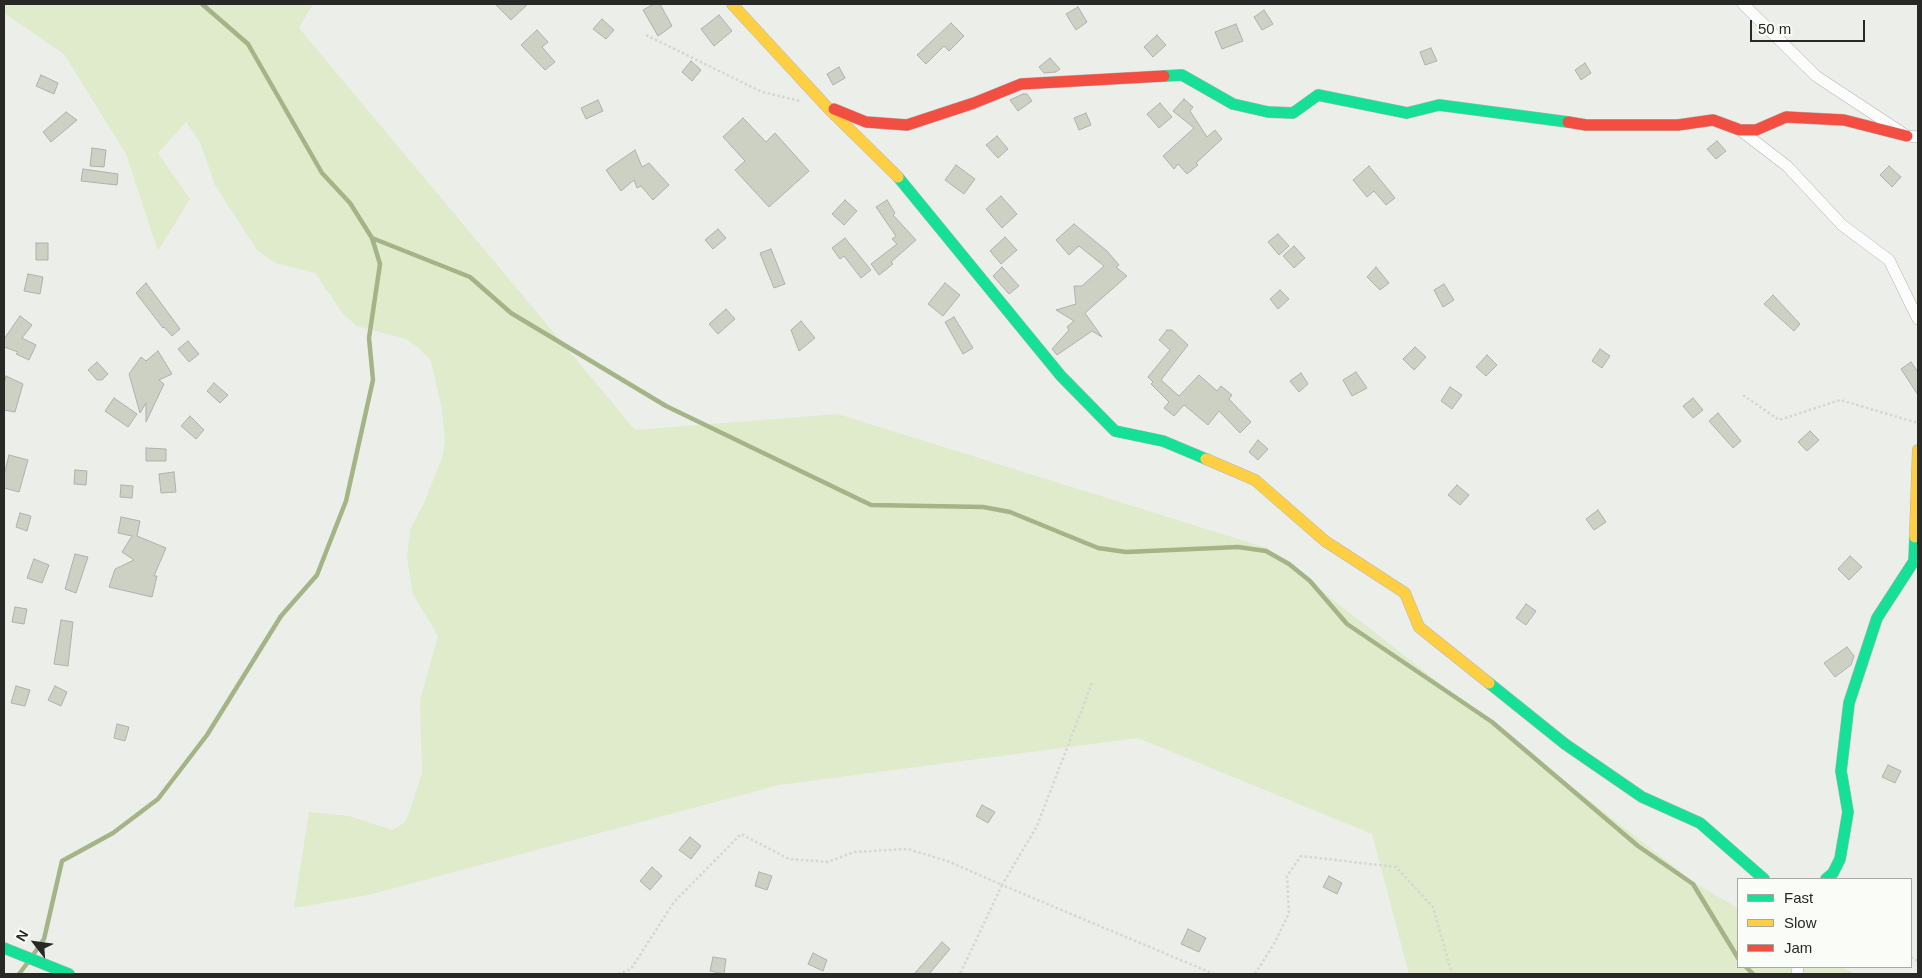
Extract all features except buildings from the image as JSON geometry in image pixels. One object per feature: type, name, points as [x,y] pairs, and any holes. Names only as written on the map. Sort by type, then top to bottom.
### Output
[{"type":"street","points":[[732,4],[827,107],[891,168],[1060,376],[1115,431],[1163,440],[1255,480],[1324,541],[1405,593],[1419,626],[1565,744],[1642,797],[1700,823],[1763,878]]},
{"type":"street","points":[[1743,4],[1816,76],[1913,136]]},
{"type":"street","points":[[827,107],[866,122],[907,125],[974,103],[1021,84],[1182,75],[1232,104],[1268,112],[1294,113],[1318,95],[1407,112],[1439,105],[1586,125],[1678,125],[1713,120],[1740,130],[1787,166],[1842,225],[1888,260],[1918,319]]},
{"type":"street","points":[[1740,130],[1756,130],[1786,117],[1844,120],[1913,136]]},
{"type":"street","points":[[1827,878],[1833,873],[1840,859],[1848,812],[1841,770],[1849,703],[1877,618],[1914,562],[1918,450]]},
{"type":"street","points":[[4,948],[69,974]]},
{"type":"path","points":[[646,35],[762,92],[827,107]]},
{"type":"path","points":[[1743,395],[1779,420],[1840,400],[1918,422]]},
{"type":"path","points":[[960,974],[1002,885],[1038,826],[1092,683]]},
{"type":"path","points":[[618,974],[631,968],[674,902],[741,834],[789,859],[828,862],[854,852],[908,849],[950,862],[1214,974]]},
{"type":"path","points":[[1255,974],[1274,944],[1289,913],[1287,876],[1301,856],[1396,867],[1433,907],[1452,974]]},
{"type":"green space","points":[[4,4],[313,4],[299,28],[635,430],[838,414],[1267,548],[1696,884],[1737,907],[1737,968],[1844,968],[1855,974],[1409,974],[1372,834],[1138,738],[779,785],[368,895],[294,908],[309,812],[349,816],[392,830],[404,823],[408,816],[422,773],[420,700],[438,636],[413,594],[407,558],[410,529],[424,503],[442,458],[445,442],[442,410],[431,361],[406,339],[357,326],[344,315],[315,273],[275,263],[257,250],[215,185],[200,142],[186,122],[158,153],[190,199],[158,251],[126,154],[64,54],[4,13]]},
{"type":"waterway","points":[[33,955],[44,939],[62,861],[113,833],[158,799],[207,735],[281,616],[317,575],[346,501],[373,380],[369,338],[380,264],[372,238],[350,203],[322,173],[248,44],[202,4]]},
{"type":"waterway","points":[[372,238],[470,277],[511,313],[666,406],[871,505],[983,507],[1010,512],[1098,548],[1126,552],[1238,547],[1266,551],[1289,564],[1310,581],[1347,624],[1492,722],[1638,846],[1693,884],[1737,956]]},
{"type":"waterway","points":[[19,974],[29,961]]},
{"type":"waterway","points":[[1747,968],[1753,974]]},
{"type":"traffic: fast","points":[[1164,76],[1182,75],[1233,104],[1268,112],[1293,113],[1318,95],[1407,113],[1439,105],[1568,122]]},
{"type":"traffic: fast","points":[[898,177],[1061,376],[1115,431],[1163,441],[1206,459]]},
{"type":"traffic: fast","points":[[1827,878],[1833,873],[1840,859],[1848,812],[1841,771],[1849,703],[1877,618],[1914,561],[1915,537]]},
{"type":"traffic: fast","points":[[1489,683],[1565,744],[1642,797],[1700,823],[1763,878]]},
{"type":"traffic: fast","points":[[4,948],[69,974]]},
{"type":"traffic: slow","points":[[732,4],[827,107],[898,177]]},
{"type":"traffic: slow","points":[[1915,537],[1918,450]]},
{"type":"traffic: slow","points":[[1206,459],[1255,480],[1325,541],[1405,593],[1419,627],[1489,683]]},
{"type":"traffic: jam","points":[[834,109],[866,122],[907,125],[974,103],[1021,84],[1164,76]]},
{"type":"traffic: jam","points":[[1568,122],[1586,125],[1678,125],[1713,120],[1740,130],[1756,130],[1786,117],[1844,120],[1907,136]]}]
